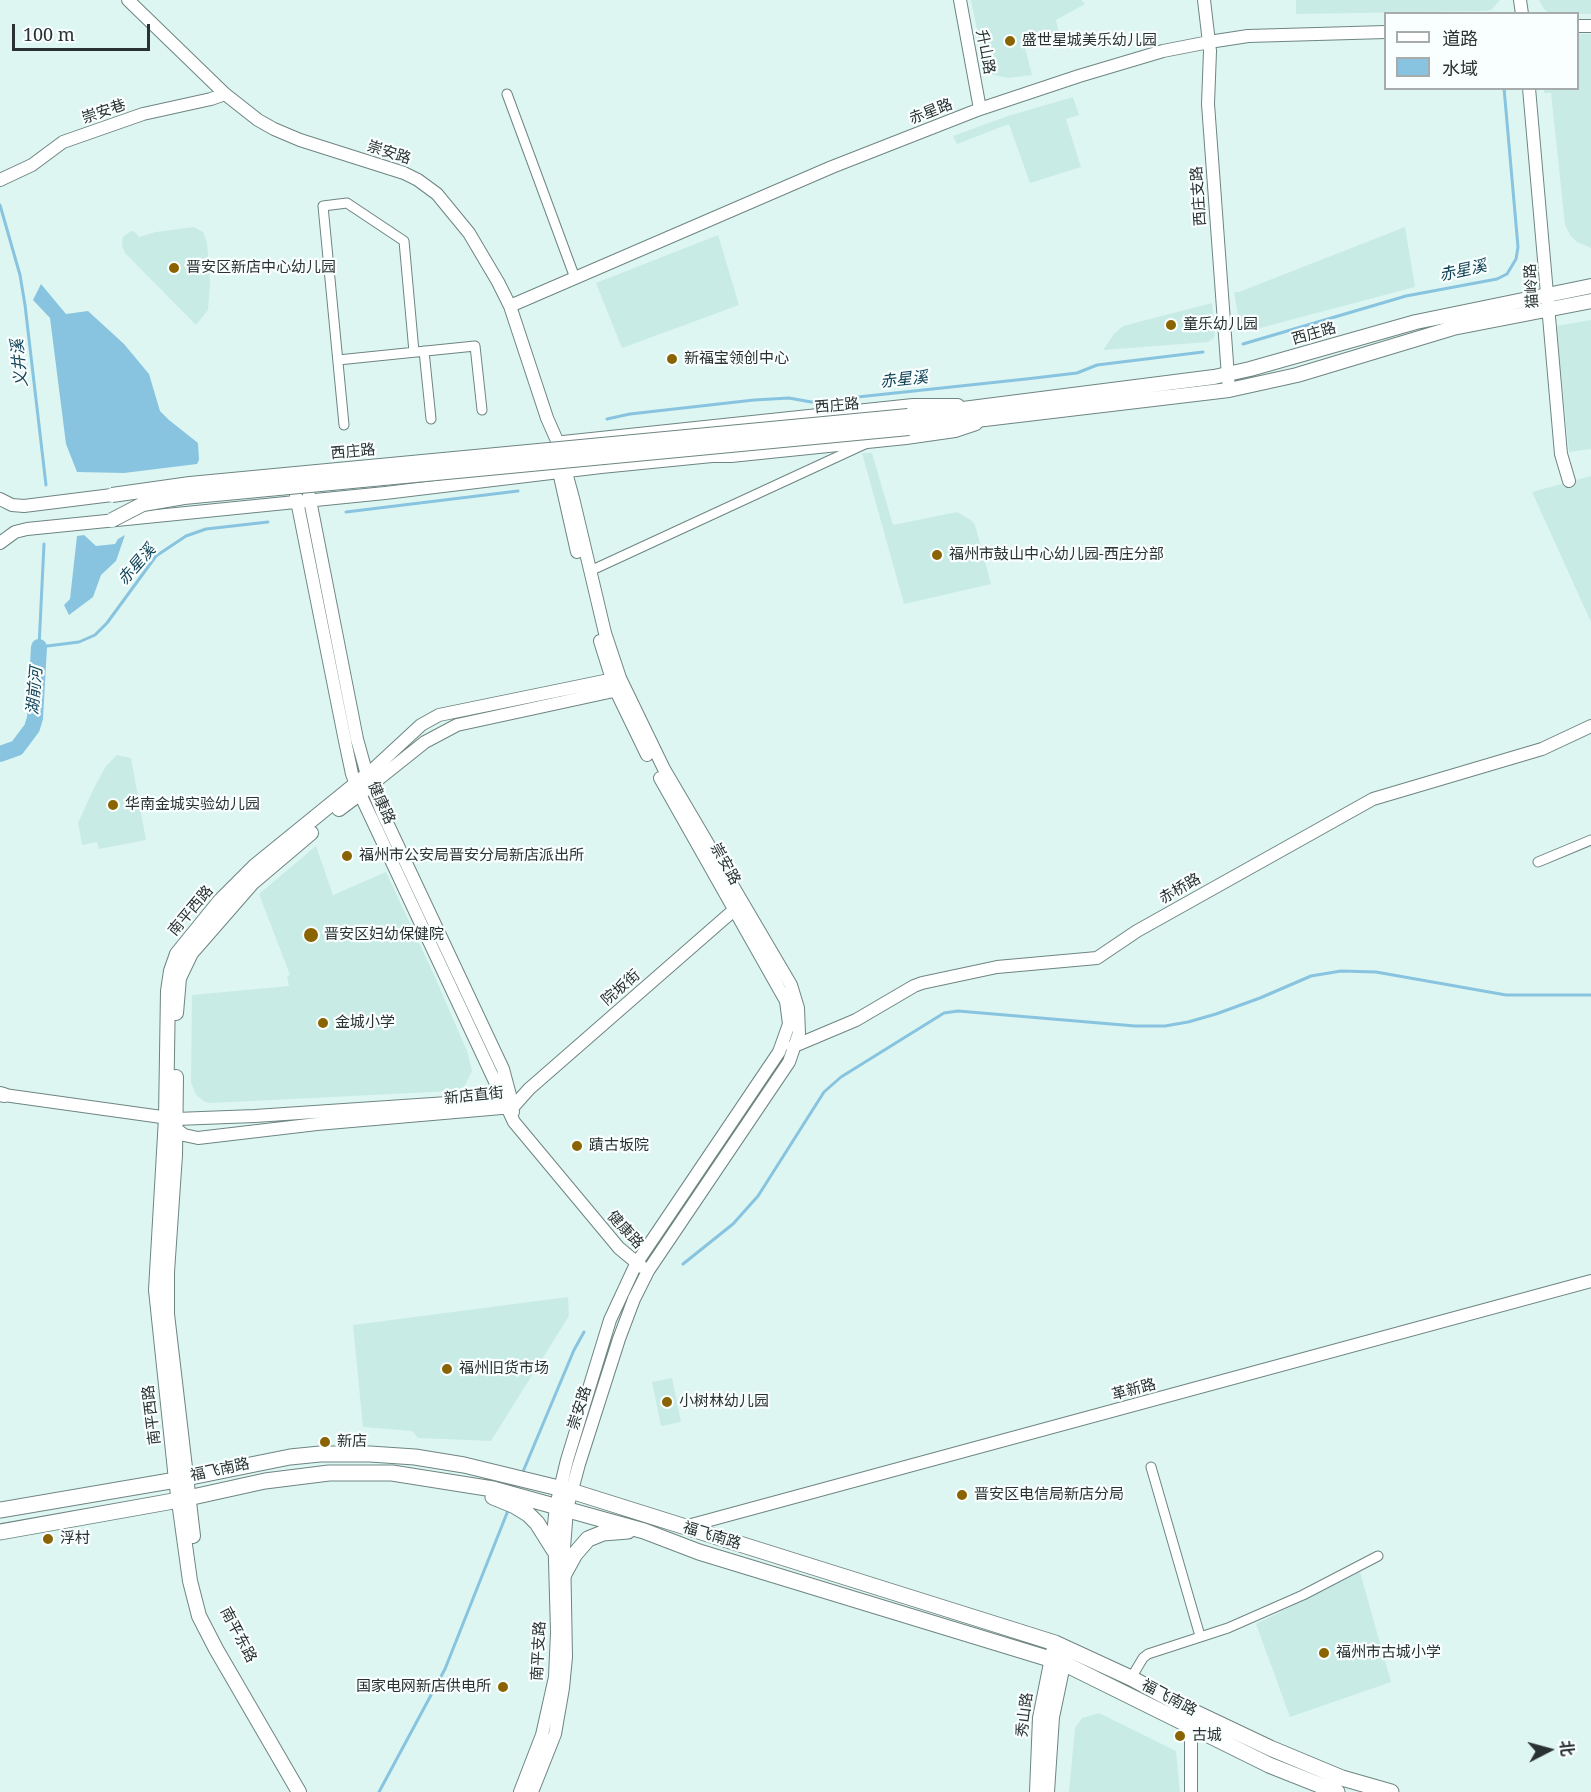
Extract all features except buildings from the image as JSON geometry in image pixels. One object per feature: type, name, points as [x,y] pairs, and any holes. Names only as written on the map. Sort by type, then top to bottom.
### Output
[{"type":"main road","name":"西庄路","points":[[112,495],[198,483],[909,422],[996,411],[1227,374],[1416,322],[1591,286]]},
{"type":"main road","name":"西庄路","points":[[996,411],[1229,390],[1297,375],[1453,328],[1591,301]]},
{"type":"main road","points":[[112,520],[143,504],[184,497],[909,422]]},
{"type":"main road","name":"南平西路","points":[[181,1479],[167,1295],[172,1122],[168,991],[171,970],[177,954],[204,920],[249,872],[363,784]]},
{"type":"main road","name":"福飞南路","points":[[0,1509],[181,1479],[290,1457],[346,1453],[431,1459],[498,1472],[565,1489],[684,1527],[1131,1678],[1192,1711],[1270,1748],[1342,1778],[1391,1792]]},
{"type":"main road","name":"福飞南路","points":[[0,1532],[265,1481],[344,1472],[392,1473],[460,1482],[491,1492],[532,1498],[644,1531],[699,1552],[1059,1653],[1191,1726],[1269,1765],[1337,1792]]},
{"type":"main road","name":"南平东路","points":[[181,1479],[198,1580],[208,1617],[309,1792]]},
{"type":"main road","points":[[491,1492],[528,1514],[537,1523],[554,1550]]},
{"type":"main road","name":"南平东路","points":[[184,1498],[190,1581],[203,1624],[299,1792]]},
{"type":"main road","points":[[564,1574],[575,1554],[588,1539],[612,1532],[644,1531]]},
{"type":"main road","name":"秀山路","points":[[1037,1792],[1040,1718],[1059,1653]]},
{"type":"main road","name":"秀山路","points":[[1047,1792],[1059,1653]]},
{"type":"street","name":"崇安路","points":[[128,0],[225,94],[258,120],[283,134],[404,173],[437,194],[464,226],[510,306],[547,418],[562,472],[603,654],[664,769],[793,991],[800,1018],[799,1033],[789,1062],[648,1271],[626,1318],[565,1489]]},
{"type":"street","name":"升山路","points":[[960,0],[980,109]]},
{"type":"street","name":"西庄支路","points":[[1204,0],[1209,42],[1208,104],[1229,390]]},
{"type":"street","name":"赤星路","points":[[510,306],[832,167],[980,109],[1110,67],[1163,51],[1248,36],[1384,32]]},
{"type":"street","name":"猫岭路","points":[[1529,90],[1561,454],[1569,481]]},
{"type":"street","name":"崇安巷","points":[[1,179],[32,165],[54,147],[82,135],[135,116],[225,94]]},
{"type":"street","points":[[507,94],[575,278]]},
{"type":"street","points":[[344,425],[323,206],[347,203],[404,241],[419,352],[431,419]]},
{"type":"street","points":[[338,360],[475,346],[482,410]]},
{"type":"street","points":[[0,500],[18,506],[37,505],[555,443],[913,405],[996,411]]},
{"type":"street","points":[[0,543],[20,530],[37,528],[955,431],[996,411]]},
{"type":"street","points":[[590,571],[873,441]]},
{"type":"street","name":"崇安路","points":[[562,472],[618,684],[646,753],[786,1001],[789,1024],[779,1052],[636,1263],[623,1288],[606,1332],[562,1507]]},
{"type":"street","name":"健康路","points":[[298,473],[357,739],[363,784],[508,1102],[514,1122],[619,1248],[648,1271]]},
{"type":"street","name":"南平西路","points":[[363,784],[421,725],[439,715],[618,684]]},
{"type":"street","name":"南平西路","points":[[363,784],[425,742],[457,725],[618,684]]},
{"type":"street","name":"赤桥路","points":[[779,1052],[856,1020],[922,983],[997,967],[1091,959],[1102,956],[1146,926],[1373,799],[1542,749],[1591,726]]},
{"type":"street","points":[[1538,862],[1591,840]]},
{"type":"street","name":"院坂街","points":[[529,1089],[734,910]]},
{"type":"street","name":"新店直街","points":[[172,1122],[190,1137],[198,1138],[508,1102],[529,1089]]},
{"type":"street","name":"新店直街","points":[[1,1094],[172,1122],[477,1101],[508,1102]]},
{"type":"street","name":"革新路","points":[[684,1527],[1591,1281]]},
{"type":"street","points":[[1151,1467],[1200,1636]]},
{"type":"street","name":"南平支路","points":[[520,1792],[542,1735],[555,1677],[557,1632],[554,1550],[562,1507]]},
{"type":"street","name":"南平支路","points":[[532,1792],[555,1734],[563,1688],[566,1645],[562,1507]]},
{"type":"street","points":[[1131,1678],[1148,1654],[1228,1628],[1303,1595],[1378,1556]]},
{"type":"street","points":[[1191,1726],[1191,1792]]},
{"type":"shaded area","name":"盛世星城美乐幼儿园","points":[[971,0],[1081,0],[1085,4],[1056,20],[1059,33],[1025,48],[1032,75],[1008,78],[990,74],[988,70],[981,49]]},
{"type":"shaded area","points":[[1296,0],[1500,0],[1491,10],[1485,11],[1296,14]]},
{"type":"shaded area","points":[[1539,0],[1591,0],[1591,14],[1548,12]]},
{"type":"shaded area","points":[[1579,34],[1591,34],[1591,248],[1577,242],[1565,225],[1551,93],[1544,93],[1544,90],[1579,90]]},
{"type":"shaded area","points":[[1073,97],[1079,115],[1066,119],[1081,167],[1030,183],[1009,124],[957,144],[953,136],[1008,116]]},
{"type":"shaded area","name":"晋安区新店中心幼儿园","points":[[194,227],[203,232],[207,242],[210,282],[208,310],[196,325],[125,253],[122,246],[123,237],[131,231],[139,237],[156,232]]},
{"type":"shaded area","points":[[1405,227],[1415,287],[1241,333],[1234,292]]},
{"type":"shaded area","points":[[718,235],[739,305],[622,348],[596,283]]},
{"type":"shaded area","name":"童乐幼儿园","points":[[1212,303],[1215,335],[1208,342],[1103,350],[1123,326]]},
{"type":"shaded area","points":[[1591,320],[1591,449],[1569,452],[1556,326]]},
{"type":"shaded area","name":"福州市鼓山中心幼儿园-西庄分部","points":[[862,453],[872,453],[893,525],[957,512],[972,521],[991,584],[904,604]]},
{"type":"shaded area","points":[[1591,476],[1591,622],[1532,492]]},
{"type":"shaded area","name":"华南金城实验幼儿园","points":[[117,755],[131,758],[146,840],[99,849],[97,842],[82,845],[78,823],[106,766]]},
{"type":"shaded area","name":"金城小学","points":[[316,846],[333,895],[386,872],[467,1051],[472,1071],[464,1087],[453,1091],[211,1103],[205,1102],[196,1095],[191,1082],[192,995],[289,986],[287,976],[290,975],[259,894]]},
{"type":"shaded area","name":"福州旧货市场","points":[[568,1297],[569,1316],[491,1441],[418,1438],[412,1431],[363,1427],[353,1325]]},
{"type":"shaded area","name":"小树林幼儿园","points":[[672,1378],[681,1422],[661,1426],[652,1382]]},
{"type":"shaded area","name":"福州市古城小学","points":[[1360,1572],[1391,1682],[1290,1717],[1256,1624]]},
{"type":"shaded area","points":[[1099,1713],[1176,1751],[1180,1792],[1069,1792],[1075,1728],[1082,1718]]},
{"type":"water","points":[[41,284],[66,314],[88,311],[124,344],[149,374],[160,411],[198,443],[199,460],[197,464],[124,473],[77,472],[66,444],[50,318],[33,300]]},
{"type":"water","points":[[84,535],[96,546],[115,544],[125,535],[116,561],[101,575],[93,597],[69,615],[64,605],[70,599],[77,536]]},
{"type":"waterway","name":"赤星溪","points":[[1243,344],[1406,296],[1497,279],[1507,274],[1516,259],[1518,247],[1504,90]]},
{"type":"waterway","name":"义井溪","points":[[0,205],[20,275],[25,305],[46,485]]},
{"type":"waterway","name":"赤星溪","points":[[607,419],[630,414],[754,400],[789,398],[811,402],[1026,379],[1077,373],[1097,365],[1203,352]]},
{"type":"waterway","name":"赤星溪","points":[[346,512],[518,491]]},
{"type":"waterway","name":"赤星溪","points":[[44,544],[39,647],[79,642],[95,635],[107,623],[156,556],[186,536],[206,529],[268,522]]},
{"type":"waterway","name":"湖前河","points":[[0,754],[17,748],[32,728],[35,718],[39,647]]},
{"type":"waterway","points":[[683,1264],[733,1224],[758,1196],[824,1092],[841,1077],[944,1013],[958,1011],[1135,1026],[1165,1026],[1216,1014],[1311,976],[1341,971],[1376,972],[1506,995],[1591,995]]},
{"type":"waterway","points":[[522,1474],[574,1350],[584,1332]]},
{"type":"waterway","points":[[379,1792],[445,1669],[509,1508]]},
{"type":"place","name":"盛世星城美乐幼儿园","points":[[1010,41]]},
{"type":"place","name":"晋安区新店中心幼儿园","points":[[174,268]]},
{"type":"place","name":"童乐幼儿园","points":[[1171,325]]},
{"type":"place","name":"新福宝领创中心","points":[[672,359]]},
{"type":"place","name":"福州市鼓山中心幼儿园-西庄分部","points":[[937,555]]},
{"type":"place","name":"华南金城实验幼儿园","points":[[113,805]]},
{"type":"place","name":"福州市公安局晋安分局新店派出所","points":[[347,856]]},
{"type":"place","name":"晋安区妇幼保健院","points":[[311,935]]},
{"type":"place","name":"金城小学","points":[[323,1023]]},
{"type":"place","name":"蹟古坂院","points":[[577,1146]]},
{"type":"place","name":"福州旧货市场","points":[[447,1369]]},
{"type":"place","name":"小树林幼儿园","points":[[667,1402]]},
{"type":"place","name":"新店","points":[[325,1442]]},
{"type":"place","name":"晋安区电信局新店分局","points":[[962,1495]]},
{"type":"place","name":"浮村","points":[[48,1539]]},
{"type":"place","name":"福州市古城小学","points":[[1324,1653]]},
{"type":"place","name":"国家电网新店供电所","points":[[503,1687]]},
{"type":"place","name":"古城","points":[[1180,1736]]}]
